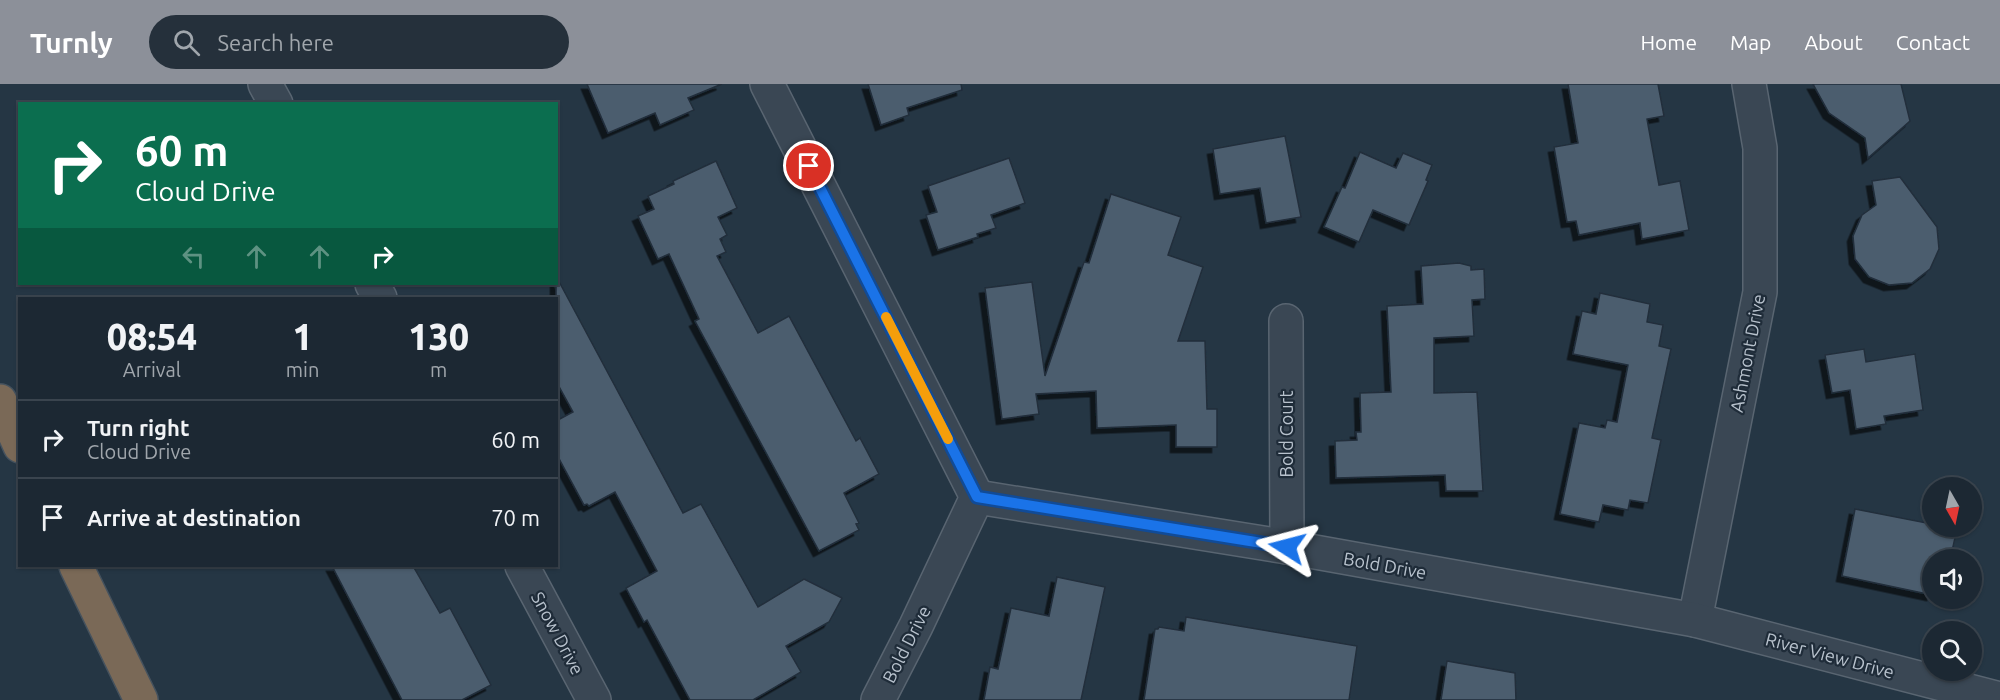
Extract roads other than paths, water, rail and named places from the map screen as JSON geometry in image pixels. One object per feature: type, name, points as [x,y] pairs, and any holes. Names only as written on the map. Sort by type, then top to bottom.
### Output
[{"type":"highway","points":[[0,401],[18,442]]},
{"type":"highway","points":[[76,567],[141,700]]},
{"type":"street","points":[[265,84],[275,102]]},
{"type":"street","points":[[767,84],[977,497]]},
{"type":"street","name":"Ashmont Drive","points":[[1695,620],[1760,292],[1760,148],[1749,84]]},
{"type":"street","name":"Bold Court","points":[[1286,321],[1287,547]]},
{"type":"street","name":"Bold Drive","points":[[878,700],[977,497],[1287,547],[1695,620]]},
{"type":"street","name":"Snow Drive","points":[[523,567],[594,700]]},
{"type":"street","name":"River View Drive","points":[[1695,620],[2000,699]]}]
